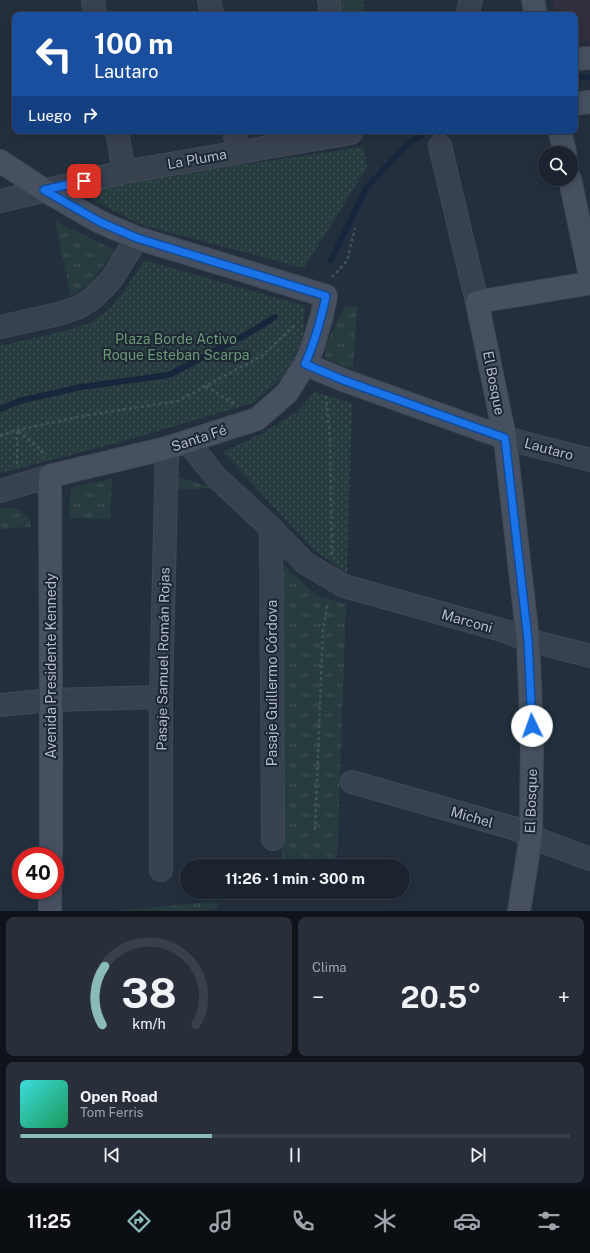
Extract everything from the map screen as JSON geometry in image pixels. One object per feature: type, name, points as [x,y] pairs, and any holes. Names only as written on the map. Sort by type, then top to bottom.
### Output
[{"type":"street","points":[[93,0],[95,12]]},
{"type":"street","points":[[209,0],[211,12]]},
{"type":"street","points":[[329,0],[331,12]]},
{"type":"street","points":[[468,12],[471,0]]},
{"type":"street","points":[[533,0],[535,12]]},
{"type":"street","points":[[578,60],[590,58]]},
{"type":"street","points":[[578,104],[590,102]]},
{"type":"street","points":[[118,134],[124,172]]},
{"type":"street","name":"La Pluma","points":[[0,200],[124,172],[236,141],[325,134]]},
{"type":"street","points":[[561,134],[563,146]]},
{"type":"street","name":"El Bosque","points":[[440,146],[477,302],[505,438],[528,640],[532,740],[531,836],[518,911]]},
{"type":"street","points":[[0,161],[44,190],[100,222],[137,238],[321,295]]},
{"type":"street","points":[[571,186],[590,275]]},
{"type":"street","points":[[0,327],[59,314],[79,307],[93,298],[111,280],[137,238]]},
{"type":"street","points":[[477,302],[590,283]]},
{"type":"street","name":"Santa Fé","points":[[8,489],[50,476],[177,445],[257,419],[287,393],[305,364],[312,349],[322,315],[321,295]]},
{"type":"street","name":"Lautaro","points":[[305,364],[343,380],[505,438],[590,460]]},
{"type":"street","name":"Marconi","points":[[177,445],[216,477],[271,528],[305,563],[344,586],[528,640],[590,656]]},
{"type":"street","name":"Pasaje Samuel Román Rojas","points":[[161,870],[161,697],[177,445]]},
{"type":"street","name":"Avenida Presidente Kennedy","points":[[50,476],[51,847]]},
{"type":"street","name":"Pasaje Guillermo Córdova","points":[[271,528],[273,839]]},
{"type":"street","points":[[0,705],[51,700],[161,697]]},
{"type":"street","name":"Michel","points":[[352,782],[513,828],[547,843],[590,859]]},
{"type":"street","points":[[50,899],[50,911]]},
{"type":"path","points":[[321,295],[347,261],[355,228]]},
{"type":"path","points":[[0,436],[17,430],[88,415],[178,401],[263,355],[297,323]]},
{"type":"path","points":[[206,386],[257,419]]},
{"type":"path","points":[[17,430],[41,450],[50,476]]},
{"type":"path","points":[[8,489],[17,430]]},
{"type":"shaded area","points":[[552,0],[590,0],[590,41],[578,43],[578,12],[555,12]]},
{"type":"green space","points":[[342,0],[364,0],[364,12],[344,12]]},
{"type":"green space","points":[[364,147],[367,167],[304,268],[142,225],[72,189]]},
{"type":"green space","points":[[55,221],[115,250],[90,283],[71,296]]},
{"type":"green space","name":"Plaza Borde Activo Roque Esteban Scarpa","points":[[144,260],[305,306],[303,341],[284,376],[253,403],[117,443],[0,473],[0,346],[68,330],[92,322],[109,309],[123,293]]},
{"type":"green space","points":[[345,307],[357,307],[353,369],[326,359],[324,347]]},
{"type":"green space","points":[[315,392],[352,403],[347,573],[313,549],[223,452],[261,434],[297,412]]},
{"type":"green space","points":[[176,476],[214,488],[177,490]]},
{"type":"green space","points":[[112,478],[110,519],[69,518],[71,488]]},
{"type":"green space","points":[[9,507],[20,510],[30,519],[31,527],[0,529],[0,509]]},
{"type":"green space","points":[[277,559],[317,596],[346,604],[337,859],[282,859]]},
{"type":"green space","points":[[217,901],[218,908],[204,911],[119,911]]},
{"type":"waterway","points":[[579,78],[590,77]]},
{"type":"waterway","points":[[331,260],[367,187],[409,143],[422,134]]},
{"type":"waterway","points":[[0,409],[19,401],[81,387],[169,375],[249,333],[275,317]]},
{"type":"route","points":[[84,181],[44,190],[100,222],[137,238],[326,296],[312,349],[305,364],[343,380],[505,438],[528,640],[532,726]]}]
